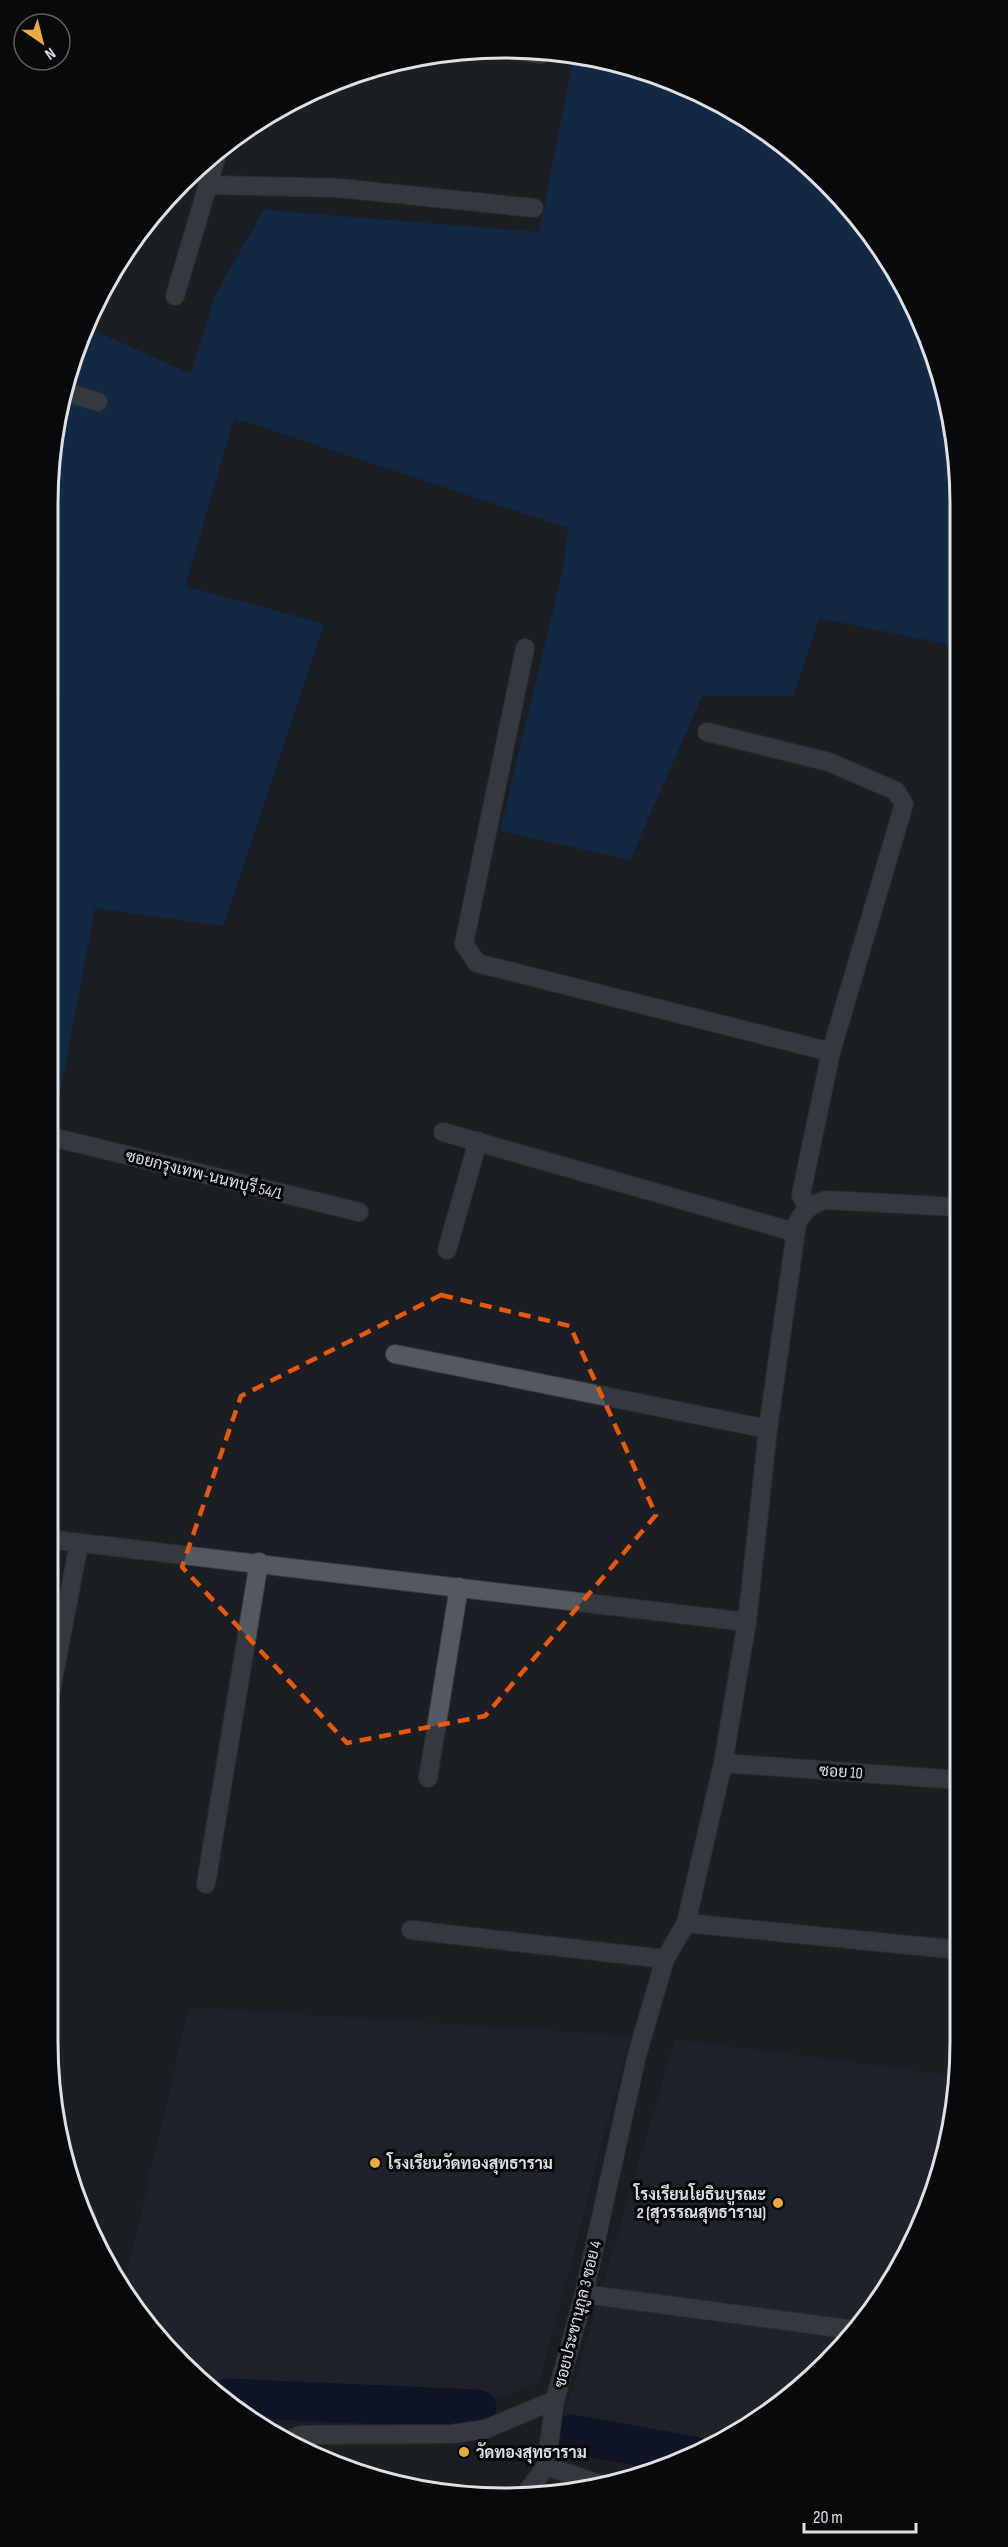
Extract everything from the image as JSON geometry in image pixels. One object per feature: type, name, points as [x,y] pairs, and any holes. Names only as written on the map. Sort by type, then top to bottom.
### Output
[{"type":"street","points":[[176,296],[214,166]]},
{"type":"street","points":[[209,185],[339,188],[534,208]]},
{"type":"street","points":[[73,394],[98,402]]},
{"type":"street","points":[[525,648],[464,944],[477,963],[831,1052]]},
{"type":"street","points":[[706,732],[830,762],[896,791],[904,804],[831,1052],[801,1195],[808,1207]]},
{"type":"street","points":[[443,1132],[794,1232],[803,1211],[826,1200],[950,1206]]},
{"type":"street","name":"ซอยกรุงเทพ-นนทบุรี 54/1","points":[[58,1138],[360,1212]]},
{"type":"street","points":[[447,1250],[478,1141]]},
{"type":"street","name":"ซอยประชานุกูล 3 ซอย 4","points":[[295,2437],[301,2434],[452,2434],[486,2429],[555,2400],[584,2294],[637,2055],[665,1959],[686,1923],[723,1763],[747,1622],[768,1429],[794,1232]]},
{"type":"street","points":[[395,1354],[768,1429]]},
{"type":"street","points":[[58,1540],[259,1562],[747,1622]]},
{"type":"street","points":[[58,1653],[79,1543]]},
{"type":"street","points":[[206,1884],[259,1562]]},
{"type":"street","points":[[428,1778],[459,1587]]},
{"type":"street","name":"ซอย 10","points":[[723,1763],[950,1779]]},
{"type":"street","points":[[686,1923],[950,1949]]},
{"type":"street","points":[[411,1930],[665,1959]]},
{"type":"street","points":[[584,2294],[845,2329]]},
{"type":"street","points":[[530,2488],[546,2466],[555,2400]]},
{"type":"street","points":[[546,2466],[587,2481]]},
{"type":"highlighted area","points":[[441,1295],[570,1326],[656,1515],[485,1716],[347,1743],[182,1567],[241,1396]]},
{"type":"shaded area","points":[[572,64],[647,82],[701,104],[752,134],[798,169],[819,189],[857,233],[890,281],[904,307],[926,361],[941,417],[949,475],[950,645],[819,618],[793,696],[702,696],[630,860],[500,831],[564,565],[568,528],[234,418],[185,586],[324,624],[223,926],[95,908],[58,1104],[59,475],[67,417],[82,361],[94,330],[191,374],[215,295],[264,210],[539,232]]},
{"type":"shaded area","name":"โรงเรียนวัดทองสุทธาราม","points":[[189,2007],[630,2036],[540,2381],[506,2397],[221,2386],[169,2337],[126,2278]]},
{"type":"shaded area","name":"โรงเรียนโยธินบูรณะ 2 (สุวรรณสุทธาราม)","points":[[675,2039],[949,2075],[941,2130],[934,2158],[926,2186],[904,2240],[890,2266],[857,2314],[839,2337],[798,2378],[752,2413],[689,2448],[562,2424]]},
{"type":"waterway","points":[[236,2398],[477,2409]]},
{"type":"waterway","points":[[571,2434],[678,2453]]},
{"type":"place","name":"โรงเรียนวัดทองสุทธาราม","points":[[375,2163]]},
{"type":"place","name":"โรงเรียนโยธินบูรณะ 2 (สุวรรณสุทธาราม)","points":[[778,2203]]},
{"type":"place","name":"วัดทองสุทธาราม","points":[[464,2452]]}]
